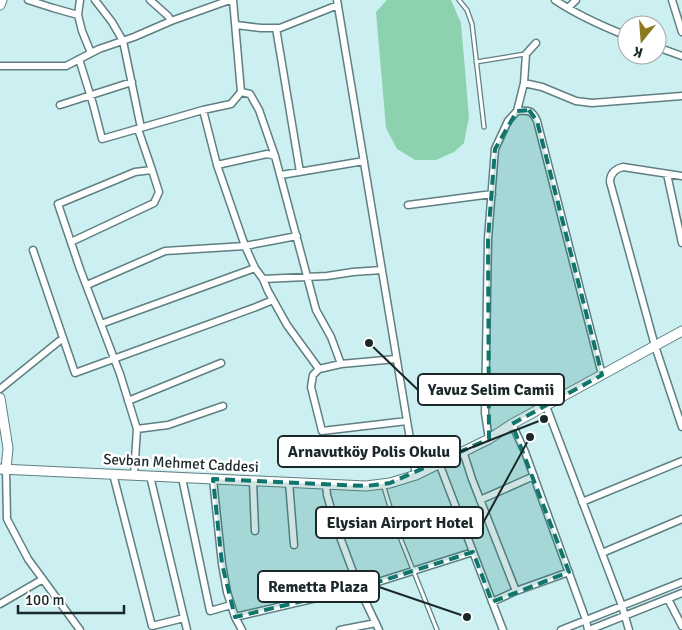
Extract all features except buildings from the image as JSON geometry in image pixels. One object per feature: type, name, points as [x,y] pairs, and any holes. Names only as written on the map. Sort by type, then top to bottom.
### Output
[{"type":"main road","points":[[0,5],[2,0]]},
{"type":"main road","name":"Sevban Mehmet Caddesi","points":[[3,469],[366,486],[382,484],[416,475],[489,439],[512,424],[682,331]]},
{"type":"main road","points":[[0,398],[8,448],[3,469]]},
{"type":"street","points":[[28,0],[78,15]]},
{"type":"street","points":[[80,0],[78,15],[82,32],[91,53]]},
{"type":"street","points":[[71,242],[154,203],[158,192],[140,128],[123,41],[112,22],[95,0]]},
{"type":"street","points":[[150,0],[171,21]]},
{"type":"street","points":[[0,66],[66,66],[79,59],[91,53],[98,49],[231,0],[236,25],[241,92],[231,104],[203,110],[102,139],[79,59]]},
{"type":"street","points":[[555,0],[602,26],[617,32]]},
{"type":"street","points":[[568,8],[576,0]]},
{"type":"street","points":[[672,0],[682,32]]},
{"type":"street","points":[[236,25],[280,28],[337,3],[416,475]]},
{"type":"street","points":[[276,28],[300,172]]},
{"type":"street","points":[[489,439],[486,413],[488,239],[495,149],[508,121],[517,111],[524,83],[526,54],[536,43]]},
{"type":"street","points":[[667,51],[682,56]]},
{"type":"street","points":[[60,105],[132,82]]},
{"type":"street","points":[[524,83],[576,101],[592,103],[682,96]]},
{"type":"street","points":[[241,92],[250,94],[259,110],[281,175],[316,310],[331,337],[341,364]]},
{"type":"street","points":[[203,110],[217,165],[245,246],[287,325],[319,369]]},
{"type":"street","points":[[517,111],[528,110],[534,114],[537,121],[602,375]]},
{"type":"street","points":[[217,165],[267,154],[275,156]]},
{"type":"street","points":[[281,175],[364,161]]},
{"type":"street","points":[[681,423],[655,346],[610,179],[613,172],[623,167],[682,176]]},
{"type":"street","points":[[134,475],[136,430],[128,401],[58,204],[136,172],[152,170]]},
{"type":"street","points":[[667,174],[682,243]]},
{"type":"street","points":[[408,206],[492,194]]},
{"type":"street","points":[[87,286],[165,251],[245,246],[297,236]]},
{"type":"street","points":[[33,250],[75,373],[273,300]]},
{"type":"street","points":[[101,324],[255,268]]},
{"type":"street","points":[[263,279],[327,276],[382,270]]},
{"type":"street","points":[[0,389],[63,338]]},
{"type":"street","points":[[396,359],[341,364],[319,369],[313,375],[310,387],[322,431],[407,421]]},
{"type":"street","points":[[128,401],[221,363]]},
{"type":"street","points":[[136,430],[168,425],[223,406]]},
{"type":"street","points":[[546,406],[622,606],[629,630]]},
{"type":"street","points":[[512,424],[534,476],[588,630],[682,593]]},
{"type":"street","points":[[463,451],[516,591]]},
{"type":"street","points":[[582,502],[682,461]]},
{"type":"street","points":[[439,463],[502,630]]},
{"type":"street","points":[[3,469],[7,519],[28,559],[80,630]]},
{"type":"street","points":[[113,474],[152,626],[184,618]]},
{"type":"street","points":[[150,476],[187,630]]},
{"type":"street","points":[[480,500],[534,476]]},
{"type":"street","points":[[182,478],[210,611],[231,605]]},
{"type":"street","points":[[213,479],[222,564],[227,592],[235,617],[242,630]]},
{"type":"street","points":[[253,481],[255,531]]},
{"type":"street","points":[[289,482],[294,545]]},
{"type":"street","points":[[326,484],[327,495],[337,529],[359,588],[379,630]]},
{"type":"street","points":[[602,553],[682,519]]},
{"type":"street","points":[[235,617],[359,588],[473,552]]},
{"type":"street","points":[[492,602],[516,591],[569,572]]},
{"type":"street","points":[[0,604],[43,579]]},
{"type":"street","points":[[561,630],[682,582]]},
{"type":"street","points":[[668,598],[682,626]]},
{"type":"street","points":[[340,630],[376,623]]},
{"type":"lane","points":[[459,0],[471,19],[484,127]]},
{"type":"lane","points":[[476,62],[526,54]]},
{"type":"lane","points":[[382,484],[396,527],[437,630]]},
{"type":"highlighted area","points":[[529,110],[537,121],[602,375],[512,424],[569,572],[492,602],[473,552],[359,588],[235,617],[222,564],[213,479],[366,486],[390,483],[489,439],[488,239],[495,149],[517,111]]},
{"type":"green space","points":[[387,0],[451,0],[461,23],[469,117],[464,143],[454,152],[436,160],[415,160],[397,149],[386,128],[376,12]]},
{"type":"place","name":"Yavuz Selim Camii","points":[[369,343]]},
{"type":"place","name":"Arnavutköy Polis Okulu","points":[[544,419]]},
{"type":"place","name":"Elysian Airport Hotel","points":[[530,437]]},
{"type":"place","name":"Remetta Plaza","points":[[467,617]]}]
